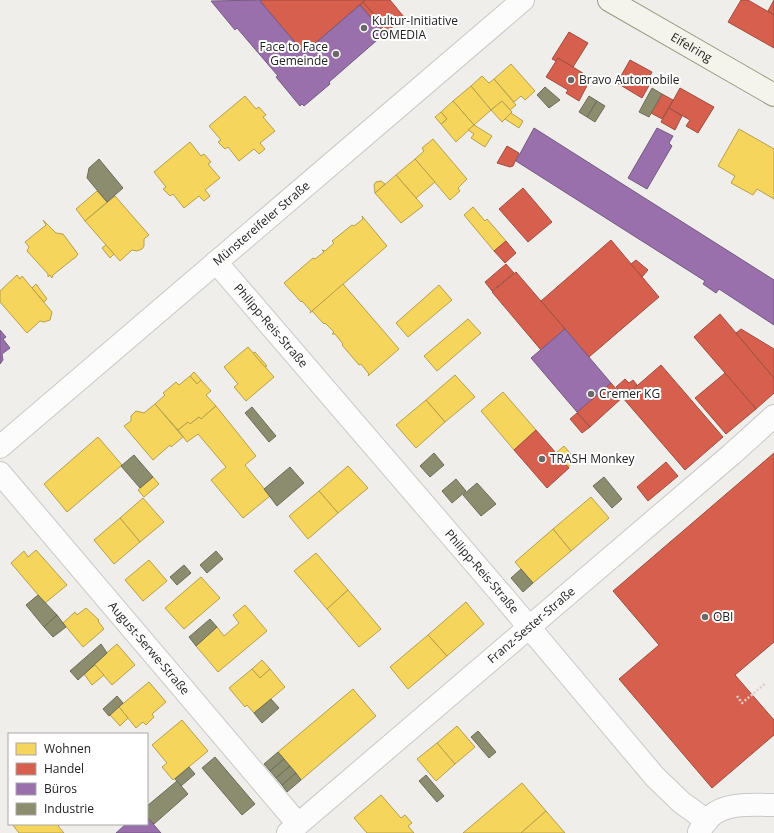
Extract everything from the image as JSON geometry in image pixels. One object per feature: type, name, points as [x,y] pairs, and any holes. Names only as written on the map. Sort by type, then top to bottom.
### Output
[{"type":"main road","name":"Eifelring","points":[[609,0],[774,95]]},
{"type":"street","name":"Münstereifeler Straße","points":[[0,447],[523,0]]},
{"type":"street","name":"Philipp-Reis-Straße","points":[[216,262],[530,627],[655,777],[681,802],[702,827],[715,813],[729,808],[774,805]]},
{"type":"street","name":"Franz-Sester-Straße","points":[[293,828],[732,454],[774,416]]},
{"type":"street","name":"August-Serwe-Straße","points":[[0,473],[293,828]]},
{"type":"path","points":[[737,696],[742,703],[765,684]]},
{"type":"building: Wohnen","points":[[511,64],[535,91],[525,100],[521,96],[514,102],[494,79]]},
{"type":"building: Wohnen","points":[[482,76],[489,83],[494,79],[516,105],[510,110],[502,101],[491,110],[471,86]]},
{"type":"building: Wohnen","points":[[471,86],[491,110],[474,125],[453,101]]},
{"type":"building: Wohnen","points":[[245,96],[256,109],[259,107],[266,115],[263,117],[275,131],[260,143],[265,149],[259,154],[254,149],[239,161],[228,147],[225,149],[218,142],[221,140],[209,126]]},
{"type":"building: Wohnen","points":[[453,101],[474,125],[456,142],[441,124],[447,119],[441,112]]},
{"type":"building: Wohnen","points":[[502,101],[512,112],[502,122],[491,110]]},
{"type":"building: Wohnen","points":[[441,112],[447,119],[441,124],[435,117]]},
{"type":"building: Wohnen","points":[[511,113],[523,121],[519,128],[505,119]]},
{"type":"building: Wohnen","points":[[474,125],[492,136],[485,147],[471,138],[474,134],[468,130]]},
{"type":"building: Wohnen","points":[[739,129],[774,149],[774,199],[757,189],[753,195],[731,183],[735,176],[718,166]]},
{"type":"building: Wohnen","points":[[433,139],[467,179],[458,188],[460,191],[450,200],[415,159],[424,151],[422,148]]},
{"type":"building: Wohnen","points":[[190,142],[201,156],[204,154],[211,162],[208,164],[220,178],[205,190],[210,196],[204,201],[199,196],[184,208],[173,194],[170,196],[163,189],[166,187],[154,172]]},
{"type":"building: Wohnen","points":[[415,159],[435,182],[416,198],[396,175]]},
{"type":"building: Wohnen","points":[[396,175],[423,206],[401,223],[375,193]]},
{"type":"building: Wohnen","points":[[381,181],[385,184],[375,193],[374,185],[376,182]]},
{"type":"building: Wohnen","points":[[97,191],[107,202],[85,221],[76,209]]},
{"type":"building: Wohnen","points":[[115,196],[149,235],[144,239],[144,246],[142,249],[137,251],[132,250],[120,261],[85,221]]},
{"type":"building: Wohnen","points":[[473,207],[485,221],[487,219],[506,241],[494,251],[464,215]]},
{"type":"building: Wohnen","points":[[362,216],[387,246],[310,313],[311,311],[284,283],[313,258],[315,259],[324,252],[322,250],[325,251],[334,243],[332,241],[352,225],[354,226],[363,219]]},
{"type":"building: Wohnen","points":[[43,220],[56,233],[63,234],[78,254],[53,275],[52,278],[50,275],[48,277],[48,274],[27,251],[29,247],[25,242],[46,225]]},
{"type":"building: Wohnen","points":[[106,245],[114,254],[110,258],[102,248]]},
{"type":"building: Wohnen","points":[[17,275],[20,279],[22,276],[52,312],[50,320],[44,322],[40,321],[27,333],[0,302],[0,291]]},
{"type":"building: Wohnen","points":[[36,284],[47,299],[44,302],[32,288]]},
{"type":"building: Wohnen","points":[[343,284],[399,349],[368,376],[369,374],[361,364],[359,365],[335,334],[332,334],[334,332],[312,311]]},
{"type":"building: Wohnen","points":[[439,285],[452,300],[408,337],[396,323]]},
{"type":"building: Wohnen","points":[[468,319],[481,333],[437,371],[424,356]]},
{"type":"building: Wohnen","points":[[248,347],[274,377],[246,401],[234,387],[238,384],[224,367]]},
{"type":"building: Wohnen","points":[[255,352],[267,366],[265,367],[253,353]]},
{"type":"building: Wohnen","points":[[194,372],[201,380],[197,384],[190,376]]},
{"type":"building: Wohnen","points":[[455,375],[475,397],[445,422],[426,400]]},
{"type":"building: Wohnen","points":[[190,376],[197,384],[201,380],[211,391],[206,395],[216,406],[201,419],[199,417],[190,424],[188,422],[178,430],[155,404],[165,395],[163,393],[176,382],[179,385]]},
{"type":"building: Wohnen","points":[[503,392],[536,430],[514,450],[481,411]]},
{"type":"building: Wohnen","points":[[426,400],[445,422],[416,448],[396,425]]},
{"type":"building: Wohnen","points":[[155,404],[183,437],[171,447],[170,445],[153,460],[124,426],[131,421],[131,416],[136,411],[144,413]]},
{"type":"building: Wohnen","points":[[216,406],[256,456],[245,465],[270,496],[243,518],[211,480],[226,467],[198,434],[187,442],[178,430],[188,422],[190,424],[199,417],[201,419]]},
{"type":"building: Wohnen","points":[[98,437],[122,465],[67,512],[44,484]]},
{"type":"building: Wohnen","points":[[564,446],[576,460],[568,467],[556,453]]},
{"type":"building: Wohnen","points":[[348,466],[368,488],[338,513],[319,491]]},
{"type":"building: Wohnen","points":[[153,477],[159,484],[144,497],[138,490]]},
{"type":"building: Wohnen","points":[[319,491],[338,513],[308,539],[289,516]]},
{"type":"building: Wohnen","points":[[591,497],[609,518],[571,551],[553,529]]},
{"type":"building: Wohnen","points":[[143,498],[164,522],[140,542],[120,518]]},
{"type":"building: Wohnen","points":[[120,518],[140,542],[114,564],[94,540]]},
{"type":"building: Wohnen","points":[[553,529],[571,551],[533,583],[515,562]]},
{"type":"building: Wohnen","points":[[36,550],[67,585],[45,603],[11,563],[24,551],[28,557]]},
{"type":"building: Wohnen","points":[[316,553],[348,590],[327,609],[294,571]]},
{"type":"building: Wohnen","points":[[149,560],[167,581],[143,601],[125,580]]},
{"type":"building: Wohnen","points":[[201,577],[220,598],[184,629],[165,608]]},
{"type":"building: Wohnen","points":[[348,590],[381,629],[359,647],[327,609]]},
{"type":"building: Wohnen","points":[[466,602],[484,624],[447,656],[428,635]]},
{"type":"building: Wohnen","points":[[245,605],[267,631],[218,672],[196,646],[217,627],[224,636],[239,623],[233,615]]},
{"type":"building: Wohnen","points":[[86,608],[99,620],[98,621],[104,629],[83,647],[63,623],[75,612],[77,615]]},
{"type":"building: Wohnen","points":[[428,635],[447,656],[408,689],[390,667]]},
{"type":"building: Wohnen","points":[[117,644],[135,665],[112,685],[94,664]]},
{"type":"building: Wohnen","points":[[262,660],[270,669],[260,678],[252,669]]},
{"type":"building: Wohnen","points":[[95,665],[104,675],[92,685],[84,674]]},
{"type":"building: Wohnen","points":[[252,669],[260,678],[270,669],[285,687],[254,713],[247,705],[245,707],[229,688]]},
{"type":"building: Wohnen","points":[[149,682],[166,702],[152,714],[154,717],[146,725],[143,722],[136,728],[119,707]]},
{"type":"building: Wohnen","points":[[353,689],[376,716],[301,780],[278,752]]},
{"type":"building: Wohnen","points":[[119,707],[128,718],[120,726],[110,715]]},
{"type":"building: Wohnen","points":[[182,720],[208,751],[173,780],[162,767],[167,763],[152,745]]},
{"type":"building: Wohnen","points":[[457,726],[475,747],[455,764],[437,743]]},
{"type":"building: Wohnen","points":[[437,743],[455,764],[436,781],[417,759]]},
{"type":"building: Wohnen","points":[[522,783],[546,811],[521,833],[463,833]]},
{"type":"building: Wohnen","points":[[381,795],[401,818],[405,815],[412,823],[408,826],[414,833],[367,833],[354,818]]},
{"type":"building: Wohnen","points":[[546,811],[565,833],[521,833]]},
{"type":"building: Wohnen","points":[[13,825],[59,825],[58,826],[64,833],[19,833]]},
{"type":"building: Handel","points":[[365,0],[304,53],[260,1]]},
{"type":"building: Handel","points":[[365,0],[390,0],[404,17],[388,31],[363,2]]},
{"type":"building: Handel","points":[[741,0],[748,0],[774,15],[774,48],[728,22]]},
{"type":"building: Handel","points":[[774,0],[774,15],[768,11]]},
{"type":"building: Handel","points":[[363,2],[384,26],[381,29],[360,5]]},
{"type":"building: Handel","points":[[569,32],[588,43],[573,67],[558,58],[556,61],[552,59]]},
{"type":"building: Handel","name":"Bravo Automobile","points":[[558,58],[591,78],[579,101],[566,93],[568,90],[546,77]]},
{"type":"building: Handel","points":[[630,60],[652,72],[648,80],[651,82],[642,98],[617,83]]},
{"type":"building: Handel","points":[[680,88],[714,107],[698,133],[686,126],[690,120],[669,108]]},
{"type":"building: Handel","points":[[662,94],[673,100],[662,119],[651,113]]},
{"type":"building: Handel","points":[[669,108],[682,116],[675,130],[661,122]]},
{"type":"building: Handel","points":[[507,146],[519,153],[513,166],[510,167],[497,163]]},
{"type":"building: Handel","points":[[523,188],[552,222],[528,242],[499,209]]},
{"type":"building: Handel","points":[[611,240],[659,297],[589,357],[541,301]]},
{"type":"building: Handel","points":[[506,241],[516,253],[505,263],[494,251]]},
{"type":"building: Handel","points":[[636,260],[648,270],[642,277],[631,264]]},
{"type":"building: Handel","points":[[506,264],[514,273],[492,291],[485,282]]},
{"type":"building: Handel","points":[[516,272],[565,329],[541,350],[492,292]]},
{"type":"building: Handel","points":[[720,314],[774,378],[774,393],[756,409],[694,337]]},
{"type":"building: Handel","points":[[741,329],[774,349],[774,378],[736,333]]},
{"type":"building: Handel","points":[[661,365],[723,437],[685,470],[623,398]]},
{"type":"building: Handel","points":[[725,373],[756,409],[726,434],[695,398]]},
{"type":"building: Handel","points":[[625,379],[629,383],[633,380],[637,385],[623,397],[616,387]]},
{"type":"building: Handel","points":[[611,383],[623,397],[590,427],[577,412]]},
{"type":"building: Handel","points":[[577,413],[590,427],[582,433],[570,419]]},
{"type":"building: Handel","points":[[536,430],[569,468],[547,488],[514,450]]},
{"type":"building: Handel","name":"OBI","points":[[774,453],[774,642],[735,675],[774,720],[774,735],[712,788],[619,679],[659,645],[613,591]]},
{"type":"building: Handel","points":[[666,462],[678,476],[648,501],[637,487]]},
{"type":"building: Büros","points":[[262,0],[260,1],[304,53],[360,5],[386,35],[383,35],[304,106],[302,104],[300,106],[276,77],[278,76],[237,28],[235,30],[211,1]]},
{"type":"building: Büros","points":[[534,128],[774,280],[774,325],[719,289],[716,293],[703,284],[705,281],[516,161]]},
{"type":"building: Büros","points":[[657,128],[673,136],[669,143],[672,146],[647,189],[628,178]]},
{"type":"building: Büros","points":[[565,329],[611,383],[577,412],[531,358]]},
{"type":"building: Büros","points":[[0,330],[6,337],[3,339],[10,348],[2,354],[3,360],[0,364]]},
{"type":"building: Büros","points":[[148,818],[161,833],[116,833],[125,825],[148,825]]},
{"type":"building: Industrie","points":[[545,87],[560,100],[549,108],[537,95]]},
{"type":"building: Industrie","points":[[652,88],[662,94],[649,117],[639,112]]},
{"type":"building: Industrie","points":[[589,96],[597,101],[587,117],[579,112]]},
{"type":"building: Industrie","points":[[597,101],[605,106],[595,122],[587,117]]},
{"type":"building: Industrie","points":[[99,159],[123,188],[107,202],[87,178],[89,168]]},
{"type":"building: Industrie","points":[[252,407],[276,436],[269,442],[245,413]]},
{"type":"building: Industrie","points":[[434,453],[444,465],[430,477],[420,466]]},
{"type":"building: Industrie","points":[[134,455],[153,477],[140,488],[121,466]]},
{"type":"building: Industrie","points":[[290,467],[304,483],[277,506],[264,489]]},
{"type":"building: Industrie","points":[[604,477],[622,499],[612,508],[593,486]]},
{"type":"building: Industrie","points":[[456,479],[466,491],[452,503],[442,491]]},
{"type":"building: Industrie","points":[[477,483],[496,504],[481,516],[463,495]]},
{"type":"building: Industrie","points":[[216,551],[223,559],[207,573],[200,565]]},
{"type":"building: Industrie","points":[[184,565],[191,573],[177,585],[170,577]]},
{"type":"building: Industrie","points":[[521,569],[533,583],[523,592],[511,578]]},
{"type":"building: Industrie","points":[[38,595],[57,615],[44,627],[26,605]]},
{"type":"building: Industrie","points":[[57,615],[66,627],[53,637],[44,627]]},
{"type":"building: Industrie","points":[[210,619],[217,627],[196,646],[189,637]]},
{"type":"building: Industrie","points":[[101,644],[107,653],[78,680],[70,671]]},
{"type":"building: Industrie","points":[[117,696],[123,703],[109,716],[103,709]]},
{"type":"building: Industrie","points":[[271,699],[279,708],[262,723],[254,713]]},
{"type":"building: Industrie","points":[[478,731],[496,752],[489,758],[471,737]]},
{"type":"building: Industrie","points":[[278,752],[284,759],[270,771],[264,764]]},
{"type":"building: Industrie","points":[[215,757],[255,804],[242,815],[202,768]]},
{"type":"building: Industrie","points":[[284,759],[290,766],[276,778],[270,771]]},
{"type":"building: Industrie","points":[[290,766],[296,773],[282,785],[276,778]]},
{"type":"building: Industrie","points":[[189,767],[195,774],[181,786],[175,779]]},
{"type":"building: Industrie","points":[[296,773],[301,780],[287,792],[282,785]]},
{"type":"building: Industrie","points":[[426,775],[444,796],[437,802],[419,781]]},
{"type":"building: Industrie","points":[[177,781],[188,794],[154,824],[148,818],[148,805]]},
{"type":"place","name":"Kultur-Initiative COMEDIA","points":[[364,28]]},
{"type":"place","name":"Face to Face Gemeinde","points":[[336,54]]},
{"type":"place","name":"Bravo Automobile","points":[[571,80]]},
{"type":"place","name":"Cremer KG","points":[[591,394]]},
{"type":"place","name":"TRASH Monkey","points":[[542,459]]},
{"type":"place","name":"OBI","points":[[705,617]]}]
